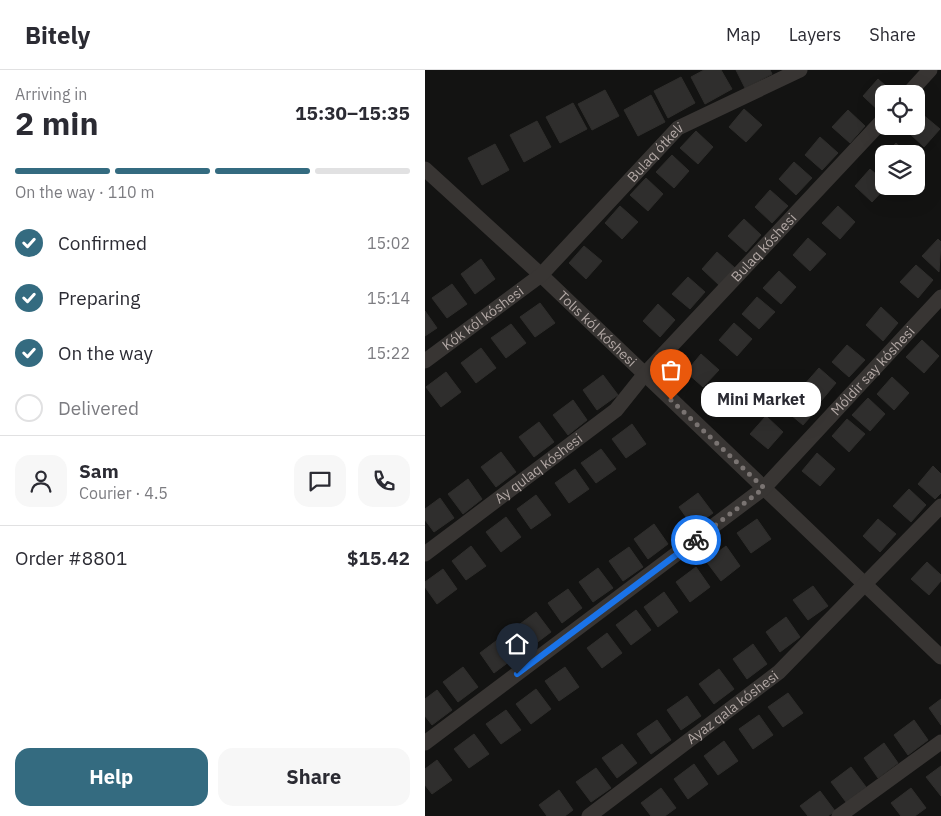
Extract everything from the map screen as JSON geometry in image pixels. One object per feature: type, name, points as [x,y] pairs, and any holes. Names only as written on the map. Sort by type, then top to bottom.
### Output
[{"type":"street","name":"Bulaq ótkeli","points":[[541,275],[678,128],[800,70]]},
{"type":"street","points":[[916,85],[930,70]]},
{"type":"street","name":"Bulaq kóshesi","points":[[644,375],[875,129]]},
{"type":"street","name":"Tolıs kól kóshesi","points":[[425,169],[541,275],[941,657]]},
{"type":"street","name":"Kók kól kóshesi","points":[[425,361],[541,275]]},
{"type":"street","name":"Móldir say kóshesi","points":[[425,744],[764,488],[941,297]]},
{"type":"street","name":"Ay qulaq kóshesi","points":[[425,554],[615,410],[644,375]]},
{"type":"street","name":"Ayaz qala kóshesi","points":[[589,816],[779,672],[941,506]]},
{"type":"street","points":[[839,816],[941,742]]},
{"type":"building","points":[[704,70],[721,70],[732,89],[705,104],[691,77]]},
{"type":"building","points":[[736,70],[770,70],[772,74],[745,88]]},
{"type":"building","points":[[681,77],[695,103],[668,118],[654,91]]},
{"type":"building","points":[[878,79],[885,85],[875,85],[875,107],[863,96]]},
{"type":"building","points":[[605,90],[619,116],[592,130],[578,104]]},
{"type":"building","points":[[651,95],[665,122],[638,136],[624,110]]},
{"type":"building","points":[[573,103],[587,129],[560,143],[546,117]]},
{"type":"building","points":[[744,109],[762,125],[746,142],[729,127]]},
{"type":"building","points":[[848,110],[865,126],[850,143],[832,127]]},
{"type":"building","points":[[925,116],[940,129],[925,146],[911,135],[925,135]]},
{"type":"building","points":[[537,121],[551,147],[524,162],[510,135]]},
{"type":"building","points":[[696,131],[713,147],[698,164],[680,148]]},
{"type":"building","points":[[820,137],[838,153],[822,170],[805,155]]},
{"type":"building","points":[[495,144],[509,170],[482,185],[468,158]]},
{"type":"building","points":[[672,155],[689,171],[674,188],[656,172]]},
{"type":"building","points":[[794,162],[812,178],[796,195],[779,179]]},
{"type":"building","points":[[870,169],[875,173],[875,195],[879,195],[872,202],[855,186]]},
{"type":"building","points":[[646,178],[663,194],[648,211],[630,195]]},
{"type":"building","points":[[770,190],[788,206],[772,223],[755,207]]},
{"type":"building","points":[[620,206],[638,222],[622,239],[605,223]]},
{"type":"building","points":[[838,206],[855,222],[840,239],[822,223]]},
{"type":"building","points":[[744,219],[761,235],[746,252],[728,236]]},
{"type":"building","points":[[808,238],[826,254],[810,271],[793,255]]},
{"type":"building","points":[[938,239],[941,242],[939,272],[922,256]]},
{"type":"building","points":[[584,246],[602,261],[586,279],[569,263]]},
{"type":"building","points":[[717,252],[735,268],[719,285],[702,269]]},
{"type":"building","points":[[481,259],[495,279],[475,294],[461,274]]},
{"type":"building","points":[[916,265],[933,280],[918,298],[900,282]]},
{"type":"building","points":[[779,271],[796,287],[781,304],[763,288]]},
{"type":"building","points":[[688,277],[705,292],[690,309],[672,294]]},
{"type":"building","points":[[452,284],[467,304],[447,318],[432,298]]},
{"type":"building","points":[[757,297],[775,312],[759,329],[742,314]]},
{"type":"building","points":[[540,303],[555,323],[535,337],[520,317]]},
{"type":"building","points":[[658,304],[675,320],[660,337],[643,321]]},
{"type":"building","points":[[881,307],[898,323],[883,341],[866,325]]},
{"type":"building","points":[[425,311],[437,328],[425,336]]},
{"type":"building","points":[[734,323],[752,339],[737,356],[719,340]]},
{"type":"building","points":[[511,324],[526,343],[506,358],[491,338]]},
{"type":"building","points":[[922,340],[939,356],[924,373],[906,357]]},
{"type":"building","points":[[847,345],[865,360],[849,377],[832,362]]},
{"type":"building","points":[[481,348],[496,368],[476,383],[461,363]]},
{"type":"building","points":[[701,354],[719,370],[703,387],[686,372]]},
{"type":"building","points":[[819,368],[836,383],[821,401],[804,385]]},
{"type":"building","points":[[446,372],[461,392],[441,407],[426,387]]},
{"type":"building","points":[[603,375],[618,395],[597,410],[583,390]]},
{"type":"building","points":[[892,377],[909,393],[894,410],[877,394]]},
{"type":"building","points":[[801,393],[818,408],[803,425],[785,410]]},
{"type":"building","points":[[868,398],[885,414],[870,431],[852,415]]},
{"type":"building","points":[[573,400],[587,420],[568,435],[553,415]]},
{"type":"building","points":[[766,416],[783,432],[768,449],[750,434]]},
{"type":"building","points":[[847,419],[865,434],[849,452],[832,436]]},
{"type":"building","points":[[539,422],[554,442],[534,457],[519,437]]},
{"type":"building","points":[[632,424],[646,444],[626,458],[612,439]]},
{"type":"building","points":[[601,449],[616,469],[596,483],[581,463]]},
{"type":"building","points":[[501,452],[516,472],[496,487],[481,467]]},
{"type":"building","points":[[817,453],[835,469],[820,486],[802,471]]},
{"type":"building","points":[[933,466],[941,474],[941,493],[935,499],[918,484]]},
{"type":"building","points":[[575,469],[589,489],[569,503],[555,483]]},
{"type":"building","points":[[468,479],[482,499],[463,514],[448,494]]},
{"type":"building","points":[[909,489],[926,505],[911,522],[893,506]]},
{"type":"building","points":[[698,493],[713,513],[693,527],[679,507]]},
{"type":"building","points":[[536,495],[551,515],[531,529],[517,509]]},
{"type":"building","points":[[440,498],[454,518],[434,532],[425,520],[425,509]]},
{"type":"building","points":[[506,517],[521,537],[501,552],[486,532]]},
{"type":"building","points":[[757,519],[771,539],[751,553],[737,533]]},
{"type":"building","points":[[878,519],[896,534],[880,552],[863,536]]},
{"type":"building","points":[[654,524],[668,544],[648,559],[634,539]]},
{"type":"building","points":[[471,546],[486,566],[466,580],[452,561]]},
{"type":"building","points":[[726,546],[740,566],[721,581],[706,561]]},
{"type":"building","points":[[629,547],[643,567],[623,581],[609,561]]},
{"type":"building","points":[[927,562],[941,575],[941,581],[929,595],[911,579]]},
{"type":"building","points":[[696,567],[710,587],[690,602],[676,582]]},
{"type":"building","points":[[598,568],[613,588],[593,602],[579,582]]},
{"type":"building","points":[[443,569],[457,589],[437,604],[425,587],[425,582]]},
{"type":"building","points":[[813,586],[828,606],[808,620],[793,600]]},
{"type":"building","points":[[568,589],[582,608],[562,623],[548,603]]},
{"type":"building","points":[[664,592],[678,612],[658,627],[644,607]]},
{"type":"building","points":[[636,610],[651,630],[631,645],[616,625]]},
{"type":"building","points":[[536,612],[551,632],[531,647],[516,627]]},
{"type":"building","points":[[786,617],[800,637],[780,652],[766,632]]},
{"type":"building","points":[[607,633],[622,653],[602,668],[587,648]]},
{"type":"building","points":[[500,638],[514,658],[494,673],[480,653]]},
{"type":"building","points":[[753,644],[767,664],[747,679],[733,659]]},
{"type":"building","points":[[463,667],[478,687],[458,702],[443,682]]},
{"type":"building","points":[[565,667],[579,687],[559,701],[545,681]]},
{"type":"building","points":[[719,669],[734,689],[714,704],[699,684]]},
{"type":"building","points":[[536,689],[551,709],[531,724],[516,704]]},
{"type":"building","points":[[437,690],[452,710],[432,725],[425,716],[425,699]]},
{"type":"building","points":[[788,693],[803,713],[783,727],[768,707]]},
{"type":"building","points":[[687,696],[701,716],[681,730],[667,710]]},
{"type":"building","points":[[941,699],[941,725],[929,708]]},
{"type":"building","points":[[506,710],[521,730],[501,744],[486,724]]},
{"type":"building","points":[[759,715],[773,735],[753,749],[739,729]]},
{"type":"building","points":[[657,720],[671,740],[651,754],[637,734]]},
{"type":"building","points":[[914,720],[928,740],[908,755],[894,735]]},
{"type":"building","points":[[474,734],[489,754],[469,768],[454,749]]},
{"type":"building","points":[[724,741],[738,761],[718,775],[704,756]]},
{"type":"building","points":[[884,743],[898,763],[878,778],[864,758]]},
{"type":"building","points":[[622,744],[637,763],[617,778],[602,758]]},
{"type":"building","points":[[437,760],[452,780],[432,794],[425,785],[425,769]]},
{"type":"building","points":[[694,764],[708,784],[688,799],[674,779]]},
{"type":"building","points":[[941,766],[941,796],[926,777]]},
{"type":"building","points":[[851,767],[866,787],[846,802],[831,782]]},
{"type":"building","points":[[596,768],[611,788],[591,802],[576,782]]},
{"type":"building","points":[[661,788],[676,808],[665,816],[651,816],[641,803]]},
{"type":"building","points":[[911,788],[926,808],[915,816],[901,816],[891,803]]},
{"type":"building","points":[[559,790],[573,810],[565,816],[547,816],[539,805]]},
{"type":"building","points":[[820,791],[835,811],[828,816],[808,816],[800,806]]},
{"type":"way so far","points":[[671,400],[764,488],[696,540]]},
{"type":"place","name":"Mini Market","points":[[671,400]]},
{"type":"route","points":[[517,674],[696,540]]}]
